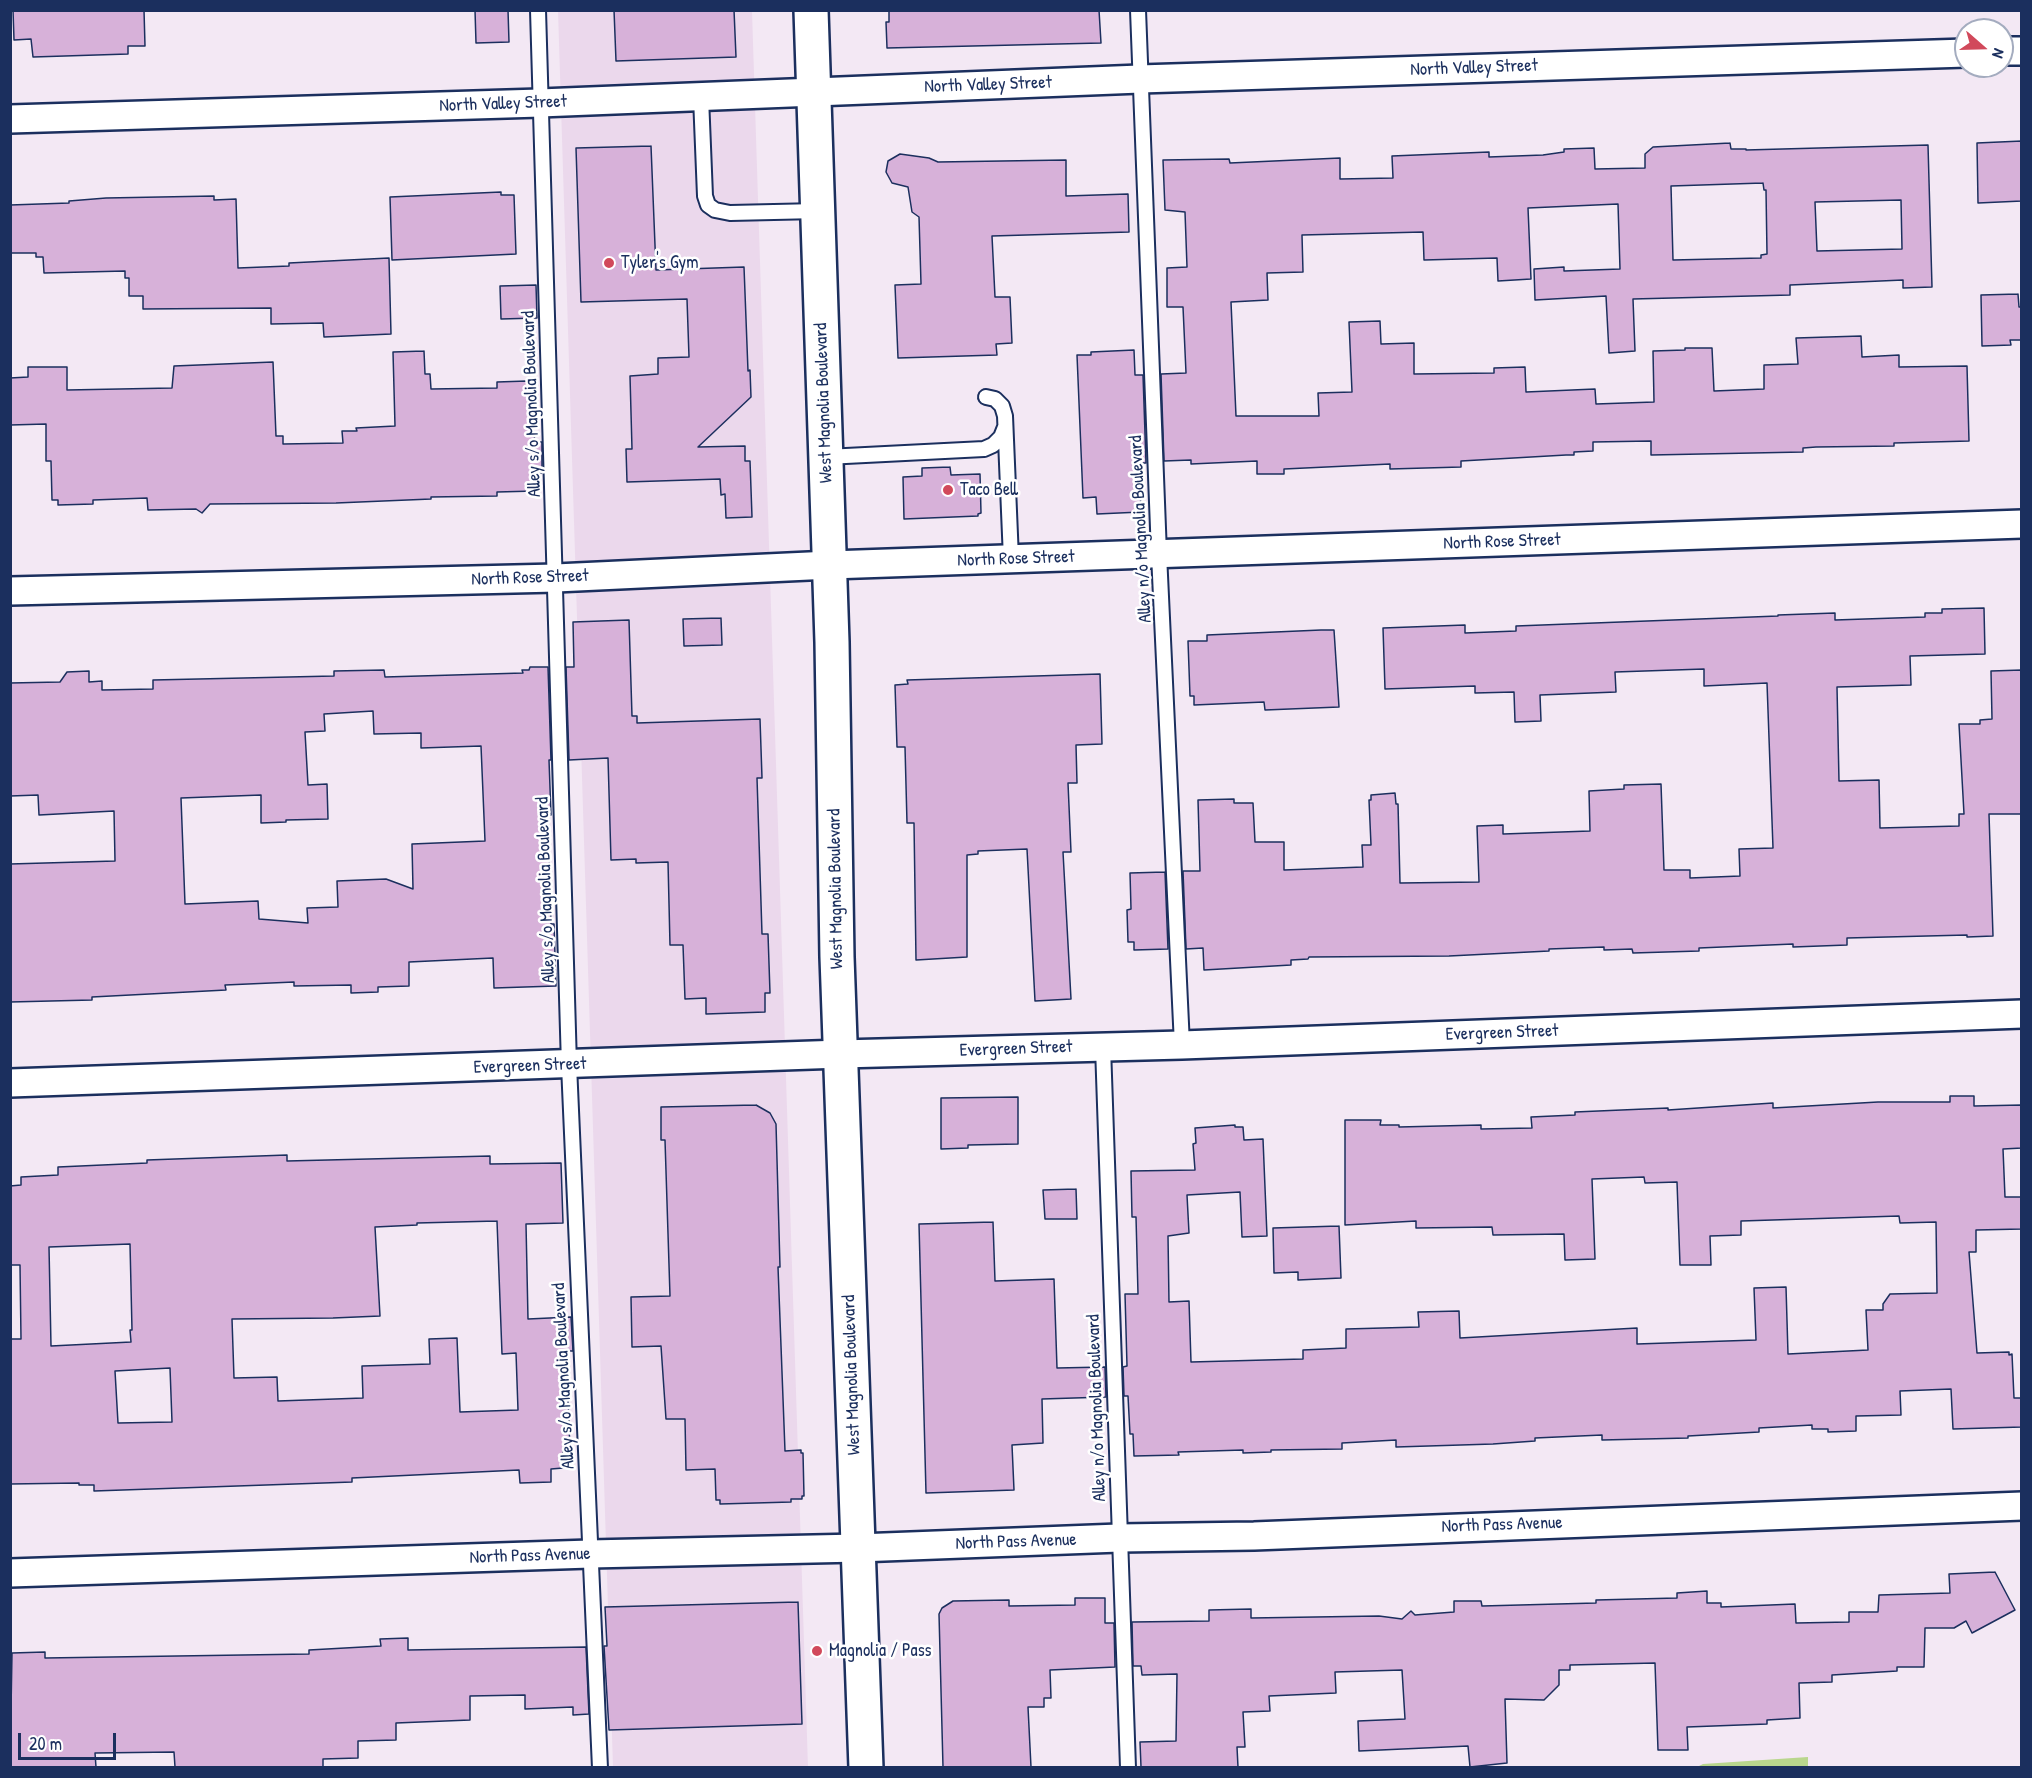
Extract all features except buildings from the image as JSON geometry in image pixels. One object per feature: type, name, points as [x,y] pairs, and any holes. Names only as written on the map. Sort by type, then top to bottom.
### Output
[{"type":"main road","name":"West Magnolia Boulevard","points":[[811,10],[830,565],[837,945],[866,1767]]},
{"type":"street","name":"North Valley Street","points":[[10,119],[540,103],[1140,79],[1954,53]]},
{"type":"street","name":"North Rose Street","points":[[10,591],[556,578],[830,565],[2022,524]]},
{"type":"street","name":"Evergreen Street","points":[[10,1083],[841,1054],[1182,1045],[2022,1014]]},
{"type":"street","name":"North Pass Avenue","points":[[10,1573],[1119,1538],[1254,1536],[2022,1506]]},
{"type":"lane","name":"Alley s/o Magnolia Boulevard","points":[[538,10],[569,1065],[600,1767]]},
{"type":"lane","name":"Alley n/o Magnolia Boulevard","points":[[1138,10],[1159,554],[1182,1045]]},
{"type":"lane","points":[[701,97],[705,196],[708,205],[722,212],[818,211]]},
{"type":"lane","points":[[986,397],[995,399],[1002,406],[1005,416],[1011,559]]},
{"type":"lane","points":[[826,457],[984,449],[993,445],[1001,437],[1005,427]]},
{"type":"lane","name":"Alley n/o Magnolia Boulevard","points":[[1103,1047],[1128,1767]]},
{"type":"shaded area","points":[[558,11],[752,11],[808,1767],[613,1767]]},
{"type":"green space","points":[[1808,1757],[1808,1767],[1697,1767],[1703,1764]]},
{"type":"place","name":"Tyler's Gym","points":[[609,263]]},
{"type":"place","name":"Taco Bell","points":[[948,490]]},
{"type":"place","name":"Magnolia / Pass","points":[[817,1651]]}]
